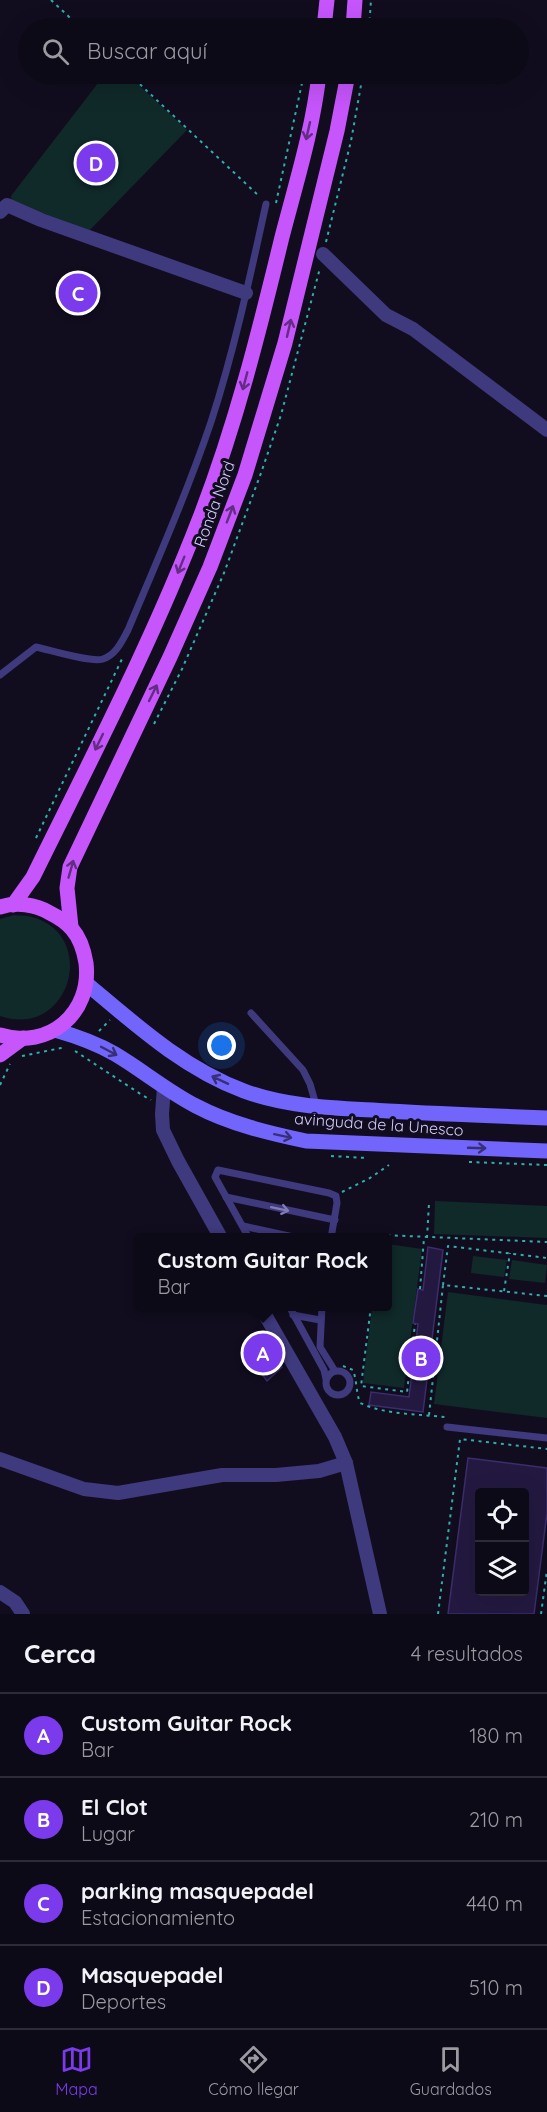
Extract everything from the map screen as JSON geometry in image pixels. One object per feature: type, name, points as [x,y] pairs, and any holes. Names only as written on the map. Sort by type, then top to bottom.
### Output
[{"type":"main road","points":[[325,18],[327,0]]},
{"type":"main road","points":[[354,18],[355,0]]},
{"type":"main road","name":"Ronda Nord","points":[[7,906],[33,877],[127,686],[200,518],[243,390],[309,129],[317,84]]},
{"type":"main road","name":"Ronda Nord","points":[[71,927],[67,888],[70,867],[171,657],[198,595],[262,423],[285,343],[337,131],[346,84]]},
{"type":"main road","points":[[0,1035],[23,1038],[55,1030],[71,1018],[85,993],[87,984],[85,959],[81,945],[71,927],[46,911],[33,906],[7,906]]},
{"type":"main road","name":"avinguda de la Unesco","points":[[87,984],[130,1022],[173,1054],[243,1091],[270,1099],[316,1107],[547,1118]]},
{"type":"main road","name":"avinguda de la Unesco","points":[[55,1030],[83,1038],[112,1052],[197,1107],[275,1135],[306,1141],[547,1152]]},
{"type":"main road","points":[[5,1059],[23,1038]]},
{"type":"street","points":[[2,204],[246,293]]},
{"type":"street","points":[[323,254],[386,315],[413,329],[547,430]]},
{"type":"street","points":[[164,1087],[162,1114],[164,1130],[178,1161],[218,1233]]},
{"type":"street","points":[[263,1311],[320,1394],[346,1463],[380,1614]]},
{"type":"street","points":[[0,1459],[84,1489],[118,1493],[222,1475],[319,1471],[346,1463]]},
{"type":"street","points":[[0,1592],[15,1602],[23,1614]]},
{"type":"lane","points":[[0,675],[36,647],[83,658],[103,660],[117,649],[128,630],[190,481],[226,372],[266,204]]},
{"type":"lane","points":[[251,1013],[290,1053],[303,1070],[310,1084],[316,1107]]},
{"type":"lane","points":[[246,1233],[214,1177],[218,1170],[336,1196],[332,1233]]},
{"type":"lane","points":[[226,1197],[334,1220]]},
{"type":"lane","points":[[243,1226],[275,1233]]},
{"type":"lane","points":[[292,1311],[324,1370],[326,1385],[320,1394],[338,1396],[350,1388],[349,1377],[337,1368],[320,1347],[321,1311]]},
{"type":"lane","points":[[294,1315],[320,1320]]},
{"type":"lane","points":[[326,1379],[337,1368]]},
{"type":"lane","points":[[547,1438],[449,1429],[547,1443]]},
{"type":"path","points":[[51,0],[70,18]]},
{"type":"path","points":[[370,18],[371,0]]},
{"type":"path","points":[[140,84],[266,204]]},
{"type":"path","points":[[71,1048],[151,1100]]},
{"type":"path","points":[[18,1057],[49,1049],[79,1050]]},
{"type":"path","points":[[0,1085],[5,1059]]},
{"type":"path","points":[[335,1191],[340,1194],[389,1165]]},
{"type":"path","points":[[420,1289],[429,1203]]},
{"type":"path","points":[[392,1236],[547,1242]]},
{"type":"path","points":[[429,1415],[448,1246],[547,1258]]},
{"type":"path","points":[[504,1291],[510,1253]]},
{"type":"path","points":[[443,1286],[547,1296],[547,1291]]},
{"type":"path","points":[[370,1311],[361,1386],[407,1392],[415,1324]]},
{"type":"path","points":[[337,1368],[353,1370],[356,1377],[356,1394],[360,1403],[369,1407],[453,1418]]},
{"type":"path","points":[[438,1614],[460,1439],[547,1449]]},
{"type":"path","points":[[541,1614],[547,1569]]},
{"type":"green space","points":[[97,84],[138,84],[187,130],[87,233],[12,202],[11,196]]},
{"type":"green space","points":[[14,915],[32,917],[53,928],[65,944],[70,963],[67,983],[58,1000],[44,1013],[24,1019],[0,1016],[0,919]]},
{"type":"green space","points":[[435,1201],[547,1206],[547,1238],[434,1234]]},
{"type":"green space","points":[[392,1245],[422,1249],[404,1388],[363,1383],[372,1311],[392,1311]]},
{"type":"green space","points":[[473,1256],[507,1260],[504,1277],[471,1273]]},
{"type":"green space","points":[[512,1260],[547,1265],[545,1283],[509,1279]]},
{"type":"green space","points":[[448,1292],[547,1305],[547,1418],[434,1404]]},
{"type":"building","points":[[428,1247],[443,1250],[423,1412],[369,1405],[371,1392],[409,1397],[418,1324],[413,1323],[418,1289],[423,1290]]},
{"type":"building","points":[[262,1332],[282,1367],[267,1381],[254,1364],[258,1361],[246,1346]]},
{"type":"building","points":[[468,1458],[547,1468],[547,1513],[534,1614],[448,1614]]},
{"type":"place","name":"Masquepadel","points":[[96,163]]},
{"type":"place","name":"parking masquepadel","points":[[78,293]]},
{"type":"place","name":"Custom Guitar Rock","points":[[263,1353]]},
{"type":"place","name":"El Clot","points":[[421,1358]]}]
